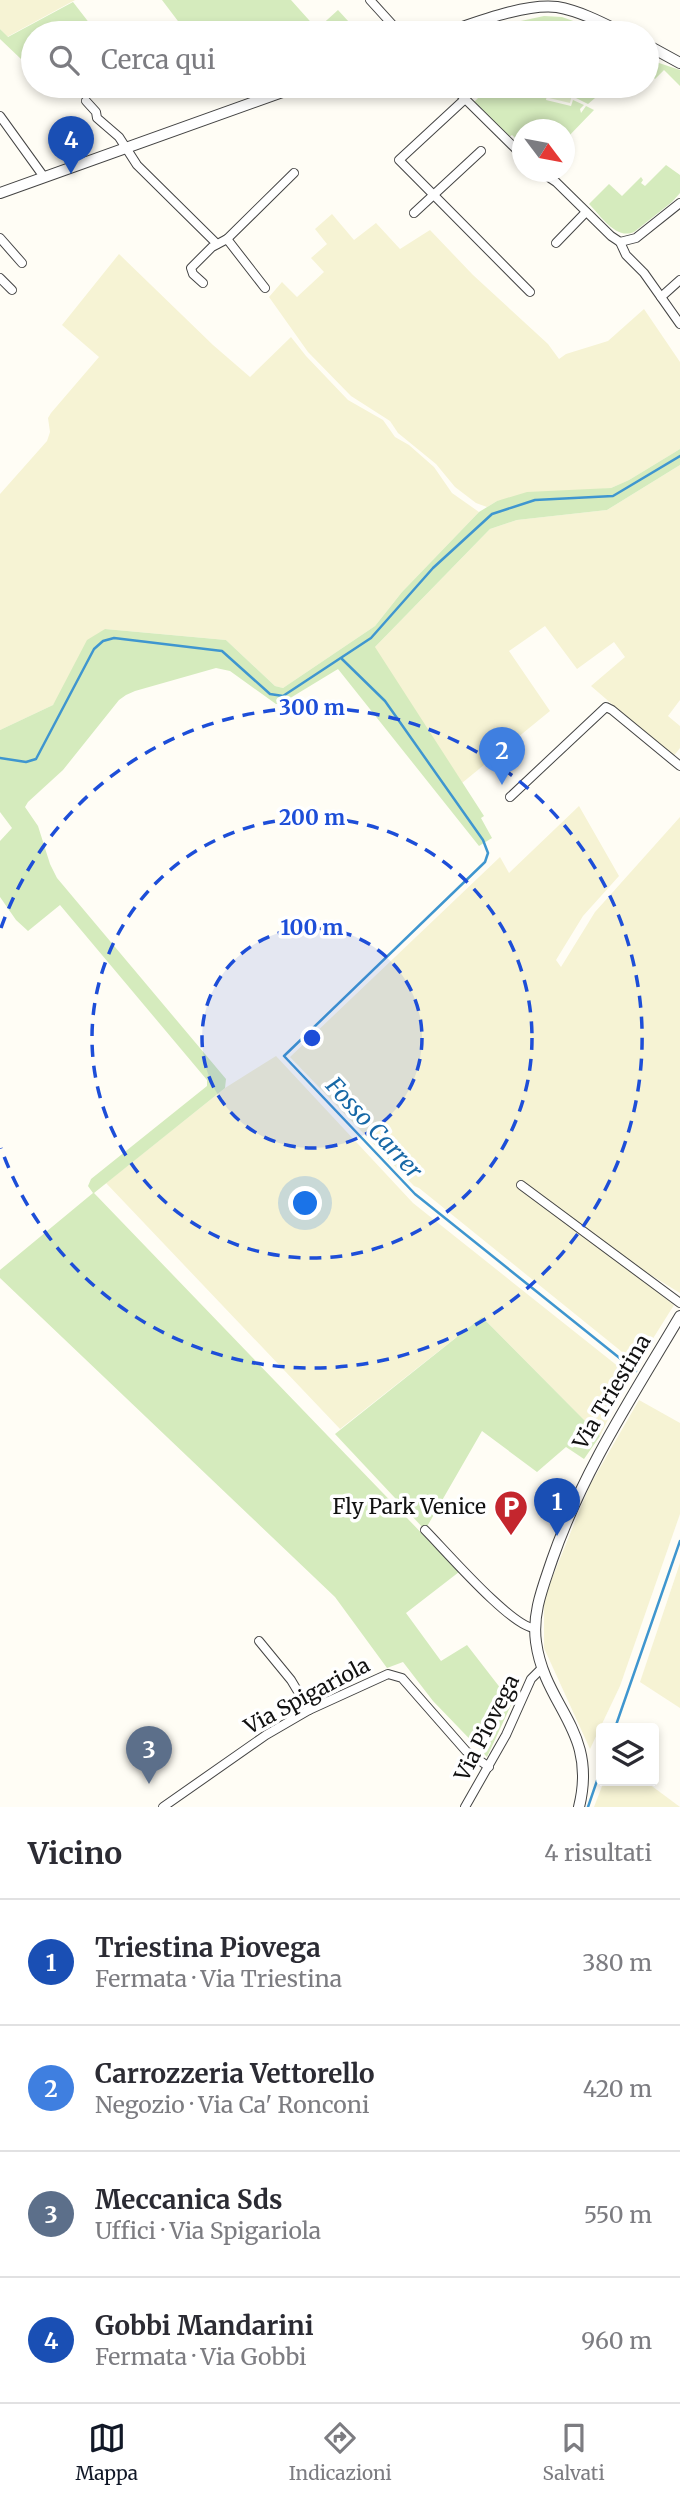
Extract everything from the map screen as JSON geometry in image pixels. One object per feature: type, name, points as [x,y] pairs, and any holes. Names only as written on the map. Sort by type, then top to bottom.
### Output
[{"type":"street","points":[[370,0],[389,21]]},
{"type":"street","points":[[487,21],[558,4],[597,21]]},
{"type":"street","points":[[659,52],[680,63]]},
{"type":"street","points":[[0,193],[265,98]]},
{"type":"street","points":[[512,144],[465,99],[399,160],[530,292]]},
{"type":"street","points":[[86,101],[96,112],[97,118],[119,137],[137,165],[217,244]]},
{"type":"street","points":[[0,116],[44,177]]},
{"type":"street","points":[[414,213],[481,151]]},
{"type":"street","points":[[203,283],[193,274],[191,268],[217,244],[227,239],[294,173]]},
{"type":"street","points":[[556,182],[622,242],[626,255],[643,273],[680,324]]},
{"type":"street","points":[[622,242],[642,234],[680,203]]},
{"type":"street","points":[[556,243],[586,212]]},
{"type":"street","points":[[0,238],[22,263]]},
{"type":"street","points":[[227,239],[265,288]]},
{"type":"street","points":[[0,278],[12,290]]},
{"type":"street","points":[[661,297],[680,280]]},
{"type":"street","points":[[510,797],[606,707],[680,766]]},
{"type":"street","points":[[521,1185],[680,1303]]},
{"type":"street","name":"Via Triestina","points":[[579,1807],[584,1769],[579,1743],[542,1668],[535,1628],[543,1585],[584,1479],[680,1316]]},
{"type":"street","points":[[425,1530],[505,1612],[527,1627],[535,1628]]},
{"type":"street","points":[[259,1641],[291,1681],[309,1710]]},
{"type":"street","name":"Via Piovega","points":[[466,1807],[506,1735],[531,1679],[542,1668]]},
{"type":"street","name":"Via Spigariola","points":[[163,1807],[266,1735],[309,1710],[383,1675],[398,1675],[466,1751],[489,1767]]},
{"type":"shaded area","points":[[0,0],[75,0],[36,21],[21,21],[21,29],[7,37],[0,29]]},
{"type":"shaded area","points":[[332,214],[354,240],[376,223],[400,249],[430,230],[473,275],[548,344],[559,359],[566,354],[608,341],[644,309],[680,362],[680,449],[611,488],[497,501],[487,507],[476,503],[455,487],[436,464],[398,433],[390,421],[351,396],[308,352],[269,297],[282,282],[297,297],[324,272],[311,258],[327,244],[315,229]]},
{"type":"shaded area","points":[[119,254],[250,377],[291,337],[348,400],[383,420],[395,437],[409,445],[434,467],[452,493],[479,512],[402,592],[375,626],[283,688],[275,686],[226,640],[105,629],[53,705],[0,730],[0,494],[47,441],[50,432],[48,418],[51,413],[99,357],[62,325]]},
{"type":"shaded area","points":[[680,465],[680,700],[668,716],[680,726],[680,748],[673,757],[591,686],[625,657],[614,642],[577,669],[545,626],[509,651],[550,711],[462,783],[374,648],[490,529],[517,520],[607,510]]},
{"type":"shaded area","points":[[579,806],[619,876],[583,916],[556,960],[561,967],[595,912],[680,817],[680,1293],[636,1266],[629,1270],[674,1305],[637,1364],[414,1186],[290,1057],[500,857],[509,873]]},
{"type":"shaded area","points":[[276,1056],[413,1203],[629,1375],[600,1436],[482,1317],[340,1429],[106,1183],[225,1088]]},
{"type":"shaded area","points":[[639,1400],[680,1423],[680,1514],[620,1686],[602,1723],[596,1723],[596,1736],[590,1749],[544,1648],[544,1598],[590,1485]]},
{"type":"shaded area","points":[[680,1563],[680,1708],[640,1682]]},
{"type":"shaded area","points":[[602,1786],[652,1786],[680,1807],[594,1807]]},
{"type":"green space","points":[[162,0],[291,0],[310,21],[178,21]]},
{"type":"green space","points":[[73,2],[88,21],[38,21]]},
{"type":"green space","points":[[338,10],[348,21],[326,21]]},
{"type":"green space","points":[[544,16],[573,21],[521,21]]},
{"type":"green space","points":[[0,29],[8,37],[21,30],[21,59],[0,39]]},
{"type":"green space","points":[[659,63],[680,70],[680,86],[664,70],[659,75]]},
{"type":"green space","points":[[478,98],[546,98],[571,106],[573,100],[584,105],[580,109],[581,113],[586,106],[594,110],[575,130],[575,119],[512,119],[512,135],[509,137],[473,103]]},
{"type":"green space","points":[[549,98],[571,98],[570,103]]},
{"type":"green space","points":[[576,98],[595,98],[588,104]]},
{"type":"green space","points":[[666,165],[680,175],[680,193],[634,232],[627,234],[615,230],[589,204],[609,184],[622,196],[641,177],[641,183],[645,186]]},
{"type":"green space","points":[[680,449],[680,465],[607,510],[517,520],[490,529],[375,647],[484,816],[481,818],[492,838],[479,846],[338,669],[276,704],[230,671],[216,668],[135,691],[119,700],[63,770],[25,807],[38,826],[57,878],[226,1079],[225,1088],[94,1193],[459,1572],[406,1613],[441,1661],[467,1645],[512,1703],[487,1757],[433,1701],[403,1662],[387,1668],[335,1597],[0,1278],[0,1270],[93,1193],[88,1186],[91,1179],[207,1086],[207,1080],[60,905],[28,931],[16,920],[0,897],[0,841],[12,828],[0,812],[0,730],[53,705],[87,640],[105,629],[226,640],[275,686],[283,688],[375,626],[402,592],[479,512],[497,501],[527,492],[611,488]]},
{"type":"green space","points":[[482,1317],[600,1436],[584,1459],[566,1447],[537,1472],[482,1431],[425,1530],[335,1434]]},
{"type":"waterway","points":[[0,758],[26,762],[36,759],[94,649],[103,641],[114,638],[222,651],[270,694],[283,696],[371,638],[433,568],[492,514],[535,500],[613,496],[680,456]]},
{"type":"waterway","name":"Fosso Carrer","points":[[342,659],[385,701],[483,840],[488,853],[485,862],[284,1056],[415,1194],[632,1368]]},
{"type":"waterway","points":[[617,1723],[680,1541]]},
{"type":"waterway","points":[[588,1807],[596,1784]]},
{"type":"place","name":"Gobbi Mandarini","points":[[71,174]]},
{"type":"place","name":"Carrozzeria Vettorello","points":[[502,785]]},
{"type":"place","name":"Triestina Piovega","points":[[557,1536]]},
{"type":"place","name":"Fly Park Venice","points":[[511,1537]]},
{"type":"place","name":"Meccanica Sds","points":[[149,1784]]}]
